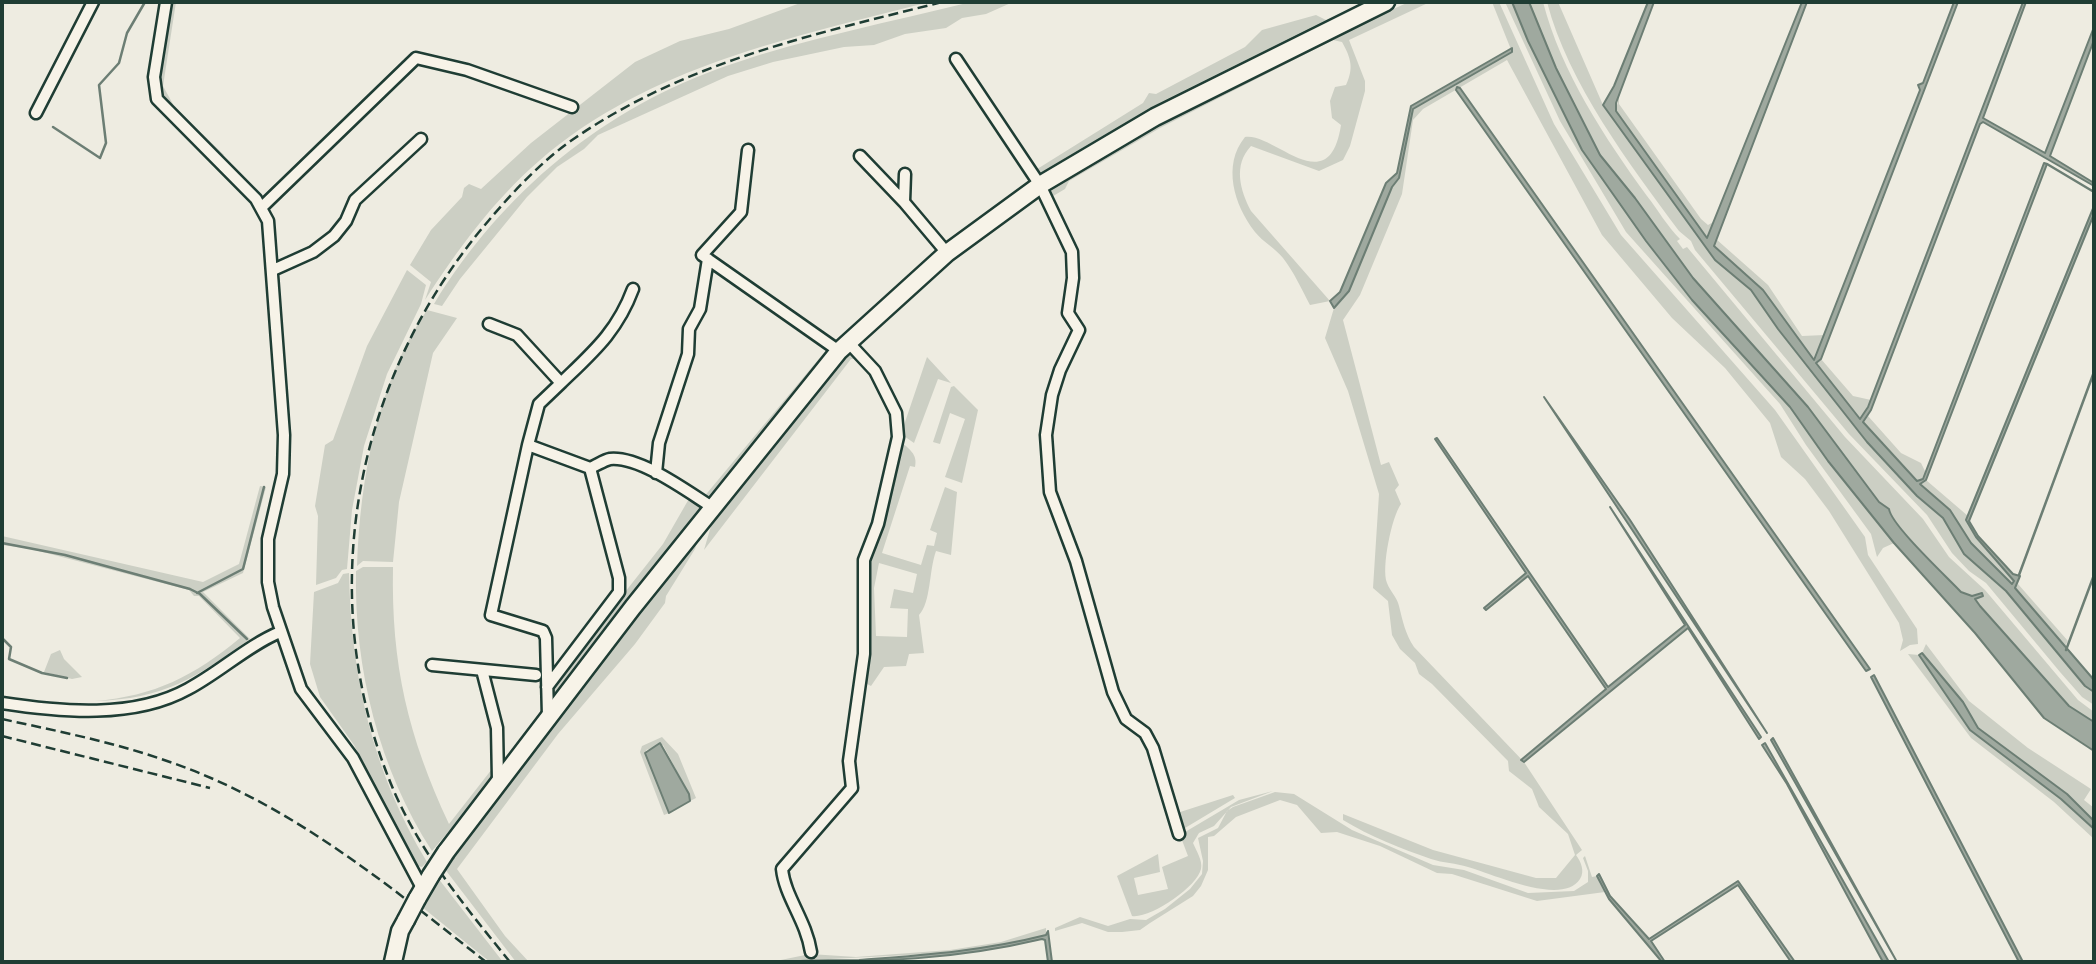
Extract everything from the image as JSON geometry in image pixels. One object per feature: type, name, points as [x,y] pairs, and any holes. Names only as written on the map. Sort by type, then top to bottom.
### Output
[{"type":"main road","points":[[393,962],[400,930],[446,852],[712,507],[843,346],[947,253],[1040,185],[1166,111],[1387,2]]},
{"type":"street","points":[[36,113],[93,2]]},
{"type":"street","points":[[166,2],[154,76],[157,99],[263,206],[268,221],[284,458],[272,517],[267,560],[268,582],[280,632],[301,689],[353,758],[423,887]]},
{"type":"street","points":[[263,206],[416,58],[467,70],[572,107]]},
{"type":"street","points":[[957,59],[1040,185],[1072,252],[1073,278],[1068,313],[1079,330],[1060,370],[1052,395],[1046,435],[1050,492],[1076,561],[1113,692],[1126,719],[1145,733],[1153,748],[1179,834]]},
{"type":"street","points":[[273,270],[295,261],[334,236],[346,221],[355,200],[421,139]]},
{"type":"street","points":[[748,150],[741,212],[702,255],[843,346],[875,371],[897,412],[898,437],[878,524],[864,560],[864,654],[849,761],[852,788],[782,869],[783,880],[807,930],[811,951]]},
{"type":"street","points":[[860,156],[947,253]]},
{"type":"street","points":[[904,202],[905,174]]},
{"type":"street","points":[[656,473],[659,443],[688,354],[690,330],[700,309],[708,259]]},
{"type":"street","points":[[548,717],[546,638],[543,631],[491,615],[539,404],[612,333],[623,316],[633,289]]},
{"type":"street","points":[[489,324],[517,335],[561,383]]},
{"type":"street","points":[[528,445],[590,468],[610,459],[656,473],[712,507]]},
{"type":"street","points":[[547,687],[619,592],[619,578],[590,468]]},
{"type":"street","points":[[2,703],[84,709],[135,708],[153,704],[187,690],[252,646],[280,632]]},
{"type":"street","points":[[432,665],[536,675]]},
{"type":"street","points":[[482,670],[496,728],[499,752],[498,784]]},
{"type":"shaded area","points":[[171,2],[176,2],[163,86],[174,106],[224,155],[219,155],[161,94],[158,75]]},
{"type":"shaded area","points":[[803,2],[929,2],[826,28],[724,59],[627,101],[582,128],[522,176],[477,226],[425,300],[431,282],[410,265],[431,230],[462,197],[464,188],[469,184],[481,189],[531,143],[635,62],[680,41],[729,29]]},
{"type":"shaded area","points":[[971,2],[1013,2],[986,14],[962,18],[946,28],[905,34],[874,45],[844,47],[773,62],[728,76],[598,135],[584,149],[557,167],[527,197],[460,279],[442,306],[434,304],[491,225],[525,190],[560,158],[640,104],[684,83],[759,55]]},
{"type":"shaded area","points":[[1409,2],[1430,2],[1349,40],[1365,81],[1365,91],[1350,146],[1343,160],[1319,171],[1251,146],[1242,161],[1241,186],[1251,211],[1330,301],[1310,305],[1283,258],[1258,236],[1241,210],[1233,172],[1238,148],[1245,137],[1257,138],[1313,162],[1325,159],[1335,148],[1341,125],[1332,118],[1330,101],[1335,87],[1346,85],[1351,68],[1342,42],[1333,40],[1160,128],[1069,181],[1065,189],[1048,199],[1045,191],[1133,138],[1269,67]]},
{"type":"shaded area","points":[[1492,2],[1499,2],[1554,124],[1621,235],[1775,410],[1865,537],[1868,555],[1917,629],[1918,644],[1900,651],[1903,640],[1899,623],[1829,511],[1805,479],[1781,457],[1770,423],[1725,368],[1672,318],[1602,235],[1507,60],[1423,109],[1413,120],[1402,194],[1360,295],[1343,320],[1381,465],[1389,462],[1399,485],[1395,490],[1401,504],[1388,542],[1386,576],[1414,647],[1524,762],[1582,850],[1576,855],[1582,867],[1580,879],[1571,887],[1558,890],[1526,886],[1431,859],[1386,842],[1343,820],[1343,814],[1433,850],[1536,878],[1556,878],[1575,855],[1568,834],[1539,807],[1532,789],[1509,771],[1508,761],[1419,674],[1415,663],[1400,649],[1392,635],[1388,601],[1373,588],[1379,494],[1348,391],[1325,338],[1334,308],[1349,291],[1392,187],[1399,178],[1413,109],[1512,52]]},
{"type":"shaded area","points":[[1505,2],[1512,2],[1528,41],[1560,104],[1646,241],[1692,300],[1790,407],[1828,461],[1894,543],[1883,548],[1877,557],[1871,534],[1806,445],[1780,404],[1626,232],[1560,121]]},
{"type":"shaded area","points":[[1512,2],[1529,2],[1556,68],[1600,155],[1693,278],[1808,407],[1879,502],[1889,509],[1899,527],[1961,592],[1972,596],[1982,593],[1983,596],[1975,599],[1980,606],[2069,706],[2094,722],[2094,751],[2044,718],[1975,633],[1894,543],[1828,461],[1790,407],[1692,300],[1646,241],[1582,150],[1528,41]]},
{"type":"shaded area","points":[[1529,2],[1543,2],[1561,54],[1586,104],[1631,174],[1680,239],[1677,241],[1683,249],[1687,247],[1845,437],[1923,519],[1949,557],[1985,590],[2078,700],[2094,712],[2094,722],[2069,706],[1972,596],[1961,592],[1899,527],[1889,509],[1879,502],[1808,407],[1693,278],[1600,155],[1556,68]]},
{"type":"shaded area","points":[[1547,2],[1558,2],[1603,105],[1715,260],[1751,290],[1778,329],[1867,442],[1917,496],[1943,518],[1964,554],[2006,591],[2085,686],[2094,692],[2094,705],[2082,697],[1986,583],[1969,571],[1952,553],[1927,515],[1849,434],[1695,250],[1691,241],[1679,231],[1621,151],[1585,93],[1557,32]]},
{"type":"shaded area","points":[[1648,2],[1654,2],[1616,103],[1616,111],[1707,238],[1802,2],[1807,2],[1714,246],[1763,290],[1814,360],[1920,90],[1918,85],[1923,83],[1954,2],[1958,2],[1821,359],[1816,363],[1860,419],[1868,407],[2023,2],[2026,2],[1983,118],[2045,153],[2094,27],[2094,40],[2050,156],[2094,183],[2094,186],[1983,122],[1980,124],[1871,410],[1863,422],[1917,481],[1923,479],[2044,163],[2047,164],[1926,480],[1920,484],[1950,510],[1971,543],[2012,584],[2014,581],[1976,537],[1966,520],[2094,206],[2094,214],[1969,521],[1978,536],[2013,574],[2020,576],[2015,588],[2094,680],[2094,692],[2085,686],[2006,591],[1964,554],[1943,518],[1917,496],[1867,442],[1778,329],[1751,290],[1715,260],[1603,105],[1614,86]]},
{"type":"shaded area","points":[[1316,15],[1326,20],[1161,102],[1037,176],[1034,171],[1143,103],[1149,93],[1156,94],[1245,47],[1262,30]]},
{"type":"shaded area","points":[[1512,48],[1512,52],[1413,109],[1399,178],[1392,187],[1349,291],[1334,308],[1330,301],[1340,292],[1386,183],[1397,173],[1411,106]]},
{"type":"shaded area","points":[[1457,87],[1870,669],[1866,671],[1456,90]]},
{"type":"shaded area","points":[[1619,95],[1619,104],[1701,219],[1708,225],[1715,221],[1706,238],[1616,111]]},
{"type":"shaded area","points":[[1716,239],[1768,285],[1802,336],[1825,335],[1814,361],[1763,290],[1714,246]]},
{"type":"shaded area","points":[[407,270],[426,285],[421,304],[387,374],[364,446],[352,510],[347,569],[342,570],[336,578],[316,585],[318,516],[315,506],[325,445],[333,440],[367,346]]},
{"type":"shaded area","points":[[427,310],[457,318],[433,353],[399,502],[393,562],[363,561],[357,566],[362,500],[374,433],[395,368]]},
{"type":"shaded area","points":[[827,349],[830,351],[706,500],[703,498]]},
{"type":"shaded area","points":[[849,352],[874,373],[872,376],[856,359],[851,359],[704,550],[711,526]]},
{"type":"shaded area","points":[[927,357],[951,383],[938,379],[914,443],[901,434]]},
{"type":"shaded area","points":[[1821,359],[1853,396],[1871,400],[1860,419],[1815,363]]},
{"type":"shaded area","points":[[954,386],[978,410],[962,483],[945,477],[965,419],[950,413],[940,444],[933,442],[951,387]]},
{"type":"shaded area","points":[[1544,397],[1630,520],[1767,733]]},
{"type":"shaded area","points":[[1868,416],[1901,453],[1921,463],[1926,473],[1923,479],[1918,481],[1863,422]]},
{"type":"shaded area","points":[[1437,438],[1608,687],[1685,625],[1610,507],[1761,737],[1759,739],[1688,628],[1524,762],[1521,760],[1606,689],[1528,576],[1486,610],[1484,608],[1526,573],[1435,439]]},
{"type":"shaded area","points":[[900,441],[914,455],[916,462],[915,467],[910,466],[882,553],[921,565],[927,545],[934,546],[937,533],[930,530],[945,487],[957,492],[951,555],[936,551],[926,603],[919,615],[924,653],[909,654],[906,666],[884,667],[871,686],[863,682],[866,561]],"holes":[[[879,563],[917,574],[913,593],[894,589],[890,608],[908,609],[907,637],[876,636],[874,588]]]},
{"type":"shaded area","points":[[1926,480],[1968,516],[1966,521],[1976,537],[2014,581],[2012,584],[1971,543],[1950,510],[1920,484]]},
{"type":"shaded area","points":[[260,486],[266,487],[243,573],[203,592],[250,639],[213,665],[178,684],[141,696],[95,701],[136,694],[173,682],[206,663],[240,638],[199,596],[194,596],[189,590],[31,549],[2,545],[2,536],[203,582],[239,564]]},
{"type":"shaded area","points":[[690,497],[705,505],[551,699],[550,687],[663,544]]},
{"type":"shaded area","points":[[700,534],[695,549],[666,596],[665,603],[635,644],[558,734],[457,869],[505,936],[529,962],[516,962],[444,868],[544,732]]},
{"type":"shaded area","points":[[363,567],[393,567],[395,636],[405,699],[423,760],[449,824],[492,769],[497,753],[494,778],[432,851],[397,786],[373,717],[365,681],[357,608],[356,571]]},
{"type":"shaded area","points":[[349,573],[354,650],[368,723],[392,794],[427,862],[422,867],[418,866],[354,745],[320,697],[310,664],[314,592],[338,583],[343,574]]},
{"type":"shaded area","points":[[2018,584],[2068,641],[2064,648],[2015,588]]},
{"type":"shaded area","points":[[1926,644],[1969,701],[2028,748],[2091,789],[2084,800],[2094,808],[2094,821],[2067,794],[1978,728],[1963,702],[1922,653]]},
{"type":"shaded area","points":[[60,650],[64,659],[82,677],[72,679],[44,672],[51,654]]},
{"type":"shaded area","points":[[1922,653],[1963,702],[1978,728],[2067,794],[2094,821],[2094,829],[2061,799],[1970,730],[1919,655]]},
{"type":"shaded area","points":[[1908,654],[1919,655],[1970,730],[2061,799],[2094,829],[2094,839],[2054,802],[1971,738]]},
{"type":"shaded area","points":[[1874,675],[2023,962],[2019,962],[1871,677]]},
{"type":"shaded area","points":[[662,737],[678,754],[696,798],[690,801],[689,794],[663,745],[646,750],[669,813],[664,815],[640,752],[642,746]]},
{"type":"shaded area","points":[[1773,738],[1897,962],[1771,740]]},
{"type":"shaded area","points":[[660,743],[689,794],[690,801],[669,813],[645,753]]},
{"type":"shaded area","points":[[1765,743],[1889,962],[1883,962],[1787,784],[1762,745]]},
{"type":"shaded area","points":[[1273,791],[1231,807],[1214,826],[1199,833],[1193,843],[1201,863],[1198,876],[1182,893],[1161,907],[1140,916],[1132,916],[1117,876],[1158,854],[1160,872],[1134,878],[1138,895],[1168,889],[1162,867],[1188,856],[1180,835],[1239,800]]},
{"type":"shaded area","points":[[1275,792],[1294,794],[1352,830],[1433,865],[1464,870],[1528,893],[1574,891],[1588,882],[1588,871],[1583,858],[1585,856],[1592,877],[1597,876],[1605,892],[1537,901],[1452,874],[1437,873],[1380,846],[1337,832],[1321,833],[1297,805],[1280,800],[1236,817],[1214,836],[1208,837],[1208,870],[1201,886],[1193,896],[1140,930],[1108,932],[1082,923],[1055,931],[1055,928],[1080,917],[1108,926],[1130,919],[1146,920],[1165,909],[1190,889],[1202,874],[1203,861],[1198,838],[1218,828],[1227,811],[1233,807]]},
{"type":"shaded area","points":[[1233,795],[1235,798],[1180,831],[1174,814]]},
{"type":"shaded area","points":[[1599,874],[1610,896],[1649,939],[1738,881],[1795,962],[1791,962],[1738,885],[1651,941],[1665,962],[1662,962],[1609,899],[1597,876]]},
{"type":"shaded area","points":[[438,878],[503,962],[490,962],[422,907]]},
{"type":"shaded area","points":[[1046,928],[1046,935],[969,952],[771,962],[810,954],[856,957],[950,950],[1001,942]]},
{"type":"shaded area","points":[[1048,931],[1052,962],[1048,962],[1045,940],[1042,939],[946,956],[853,961],[788,962],[859,960],[953,952],[1046,935]]},
{"type":"waterway","points":[[53,127],[100,158],[106,143],[99,85],[119,63],[127,33],[145,2]]},
{"type":"waterway","points":[[2047,164],[2094,192]]},
{"type":"waterway","points":[[2019,575],[2094,372]]},
{"type":"waterway","points":[[197,593],[243,569],[264,487]]},
{"type":"waterway","points":[[2,543],[65,555],[190,589],[200,594],[247,639]]},
{"type":"waterway","points":[[2066,650],[2094,575]]},
{"type":"waterway","points":[[2,638],[11,647],[9,659],[42,673],[67,678]]},
{"type":"railway","points":[[510,962],[442,875],[413,829],[389,779],[366,708],[354,635],[352,562],[360,489],[378,419],[405,351],[440,286],[484,226],[526,179],[575,138],[618,111],[707,70],[799,39],[942,2]]},
{"type":"railway","points":[[2,719],[147,754],[211,778],[254,799],[335,848],[486,962]]},
{"type":"railway","points":[[2,736],[210,788]]}]
